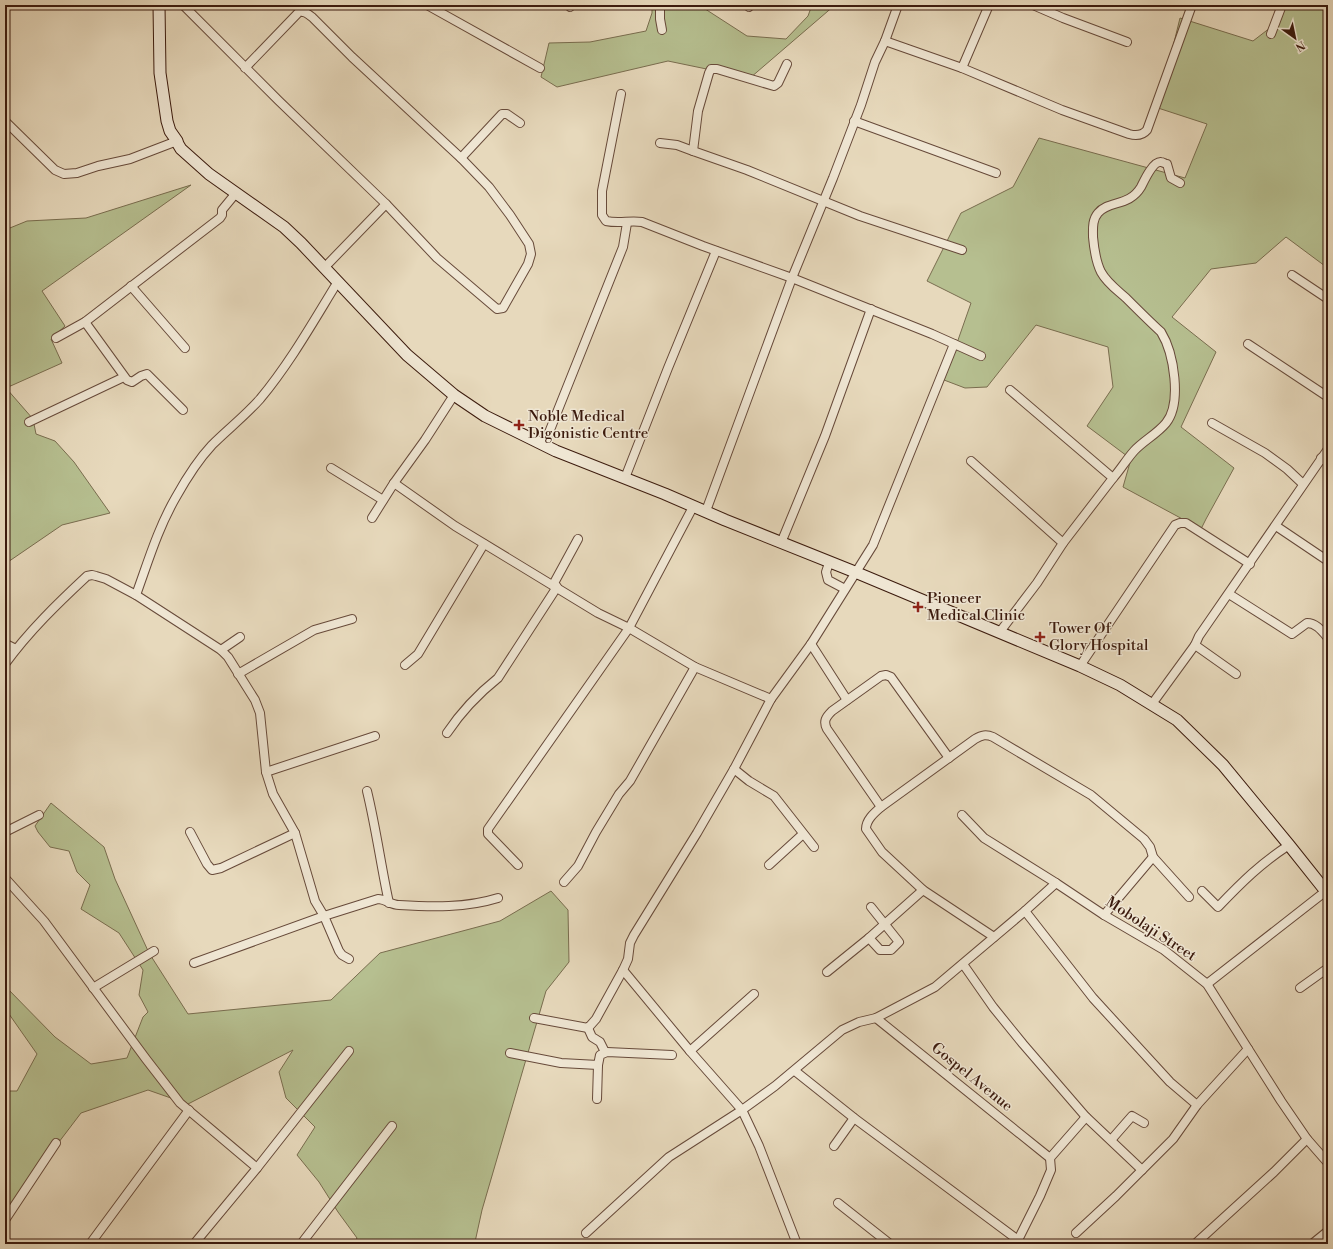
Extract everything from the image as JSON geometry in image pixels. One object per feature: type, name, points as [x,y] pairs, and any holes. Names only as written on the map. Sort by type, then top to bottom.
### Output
[{"type":"street","points":[[158,5],[160,73],[167,121],[170,131],[177,140],[181,149],[209,174],[284,227],[407,355],[454,395],[485,416],[544,445],[666,494],[693,507],[706,511],[829,563],[855,572],[1080,666],[1120,685],[1152,704],[1178,720],[1192,733],[1223,766],[1327,893],[1208,984]]},
{"type":"street","points":[[183,5],[245,68],[386,204],[437,258],[497,309],[502,308],[528,264],[531,251],[529,244],[514,221],[489,186],[352,57],[308,13],[303,11],[299,12],[245,68]]},
{"type":"street","points":[[427,5],[540,68]]},
{"type":"street","points":[[660,5],[662,30]]},
{"type":"street","points":[[706,511],[792,278],[823,202],[875,62],[885,41],[898,5]]},
{"type":"street","points":[[962,68],[989,5]]},
{"type":"street","points":[[1033,5],[1127,42]]},
{"type":"street","points":[[885,41],[962,68],[1062,110],[1129,134],[1139,135],[1143,134],[1147,130],[1192,5]]},
{"type":"street","points":[[1271,34],[1282,5]]},
{"type":"street","points":[[693,151],[698,111],[711,70],[717,68],[774,86],[778,83],[787,64]]},
{"type":"street","points":[[622,94],[602,191],[601,208],[603,218],[606,221],[617,223],[636,221],[642,222],[871,309],[981,356]]},
{"type":"street","points":[[461,158],[502,114],[507,114],[520,123]]},
{"type":"street","points":[[5,121],[55,170],[64,174],[130,159],[177,140]]},
{"type":"street","points":[[854,121],[996,173]]},
{"type":"street","points":[[660,143],[677,145],[747,170],[860,216],[962,250]]},
{"type":"street","points":[[999,633],[1037,584],[1063,543],[1134,451],[1166,423],[1171,415],[1175,402],[1174,373],[1165,339],[1161,332],[1106,281],[1100,270],[1094,244],[1093,223],[1098,213],[1103,209],[1121,203],[1132,197],[1140,188],[1150,170],[1158,162],[1167,164],[1171,178],[1180,183]]},
{"type":"street","points":[[56,338],[85,322],[220,218],[222,215],[222,210],[236,193]]},
{"type":"street","points":[[324,268],[386,204]]},
{"type":"street","points":[[544,445],[622,247],[627,222]]},
{"type":"street","points":[[625,478],[716,251]]},
{"type":"street","points":[[1292,275],[1328,299]]},
{"type":"street","points":[[136,595],[163,522],[176,497],[200,459],[211,446],[243,417],[272,383],[297,347],[337,283]]},
{"type":"street","points":[[131,286],[185,348]]},
{"type":"street","points":[[781,543],[825,436],[871,309]]},
{"type":"street","points":[[85,322],[127,380],[132,382],[147,374],[183,410]]},
{"type":"street","points":[[588,1028],[596,1020],[623,970],[628,959],[630,943],[634,935],[697,833],[734,769],[771,699],[811,644],[873,545],[954,344]]},
{"type":"street","points":[[1248,344],[1328,397]]},
{"type":"street","points":[[29,422],[124,377]]},
{"type":"street","points":[[1010,390],[1113,478]]},
{"type":"street","points":[[372,518],[454,395]]},
{"type":"street","points":[[1212,423],[1265,453],[1287,469],[1303,484]]},
{"type":"street","points":[[1152,704],[1195,645],[1199,636],[1230,594],[1303,484],[1325,460],[1328,449]]},
{"type":"street","points":[[971,461],[1063,543]]},
{"type":"street","points":[[331,468],[383,500]]},
{"type":"street","points":[[394,483],[455,526],[598,613],[629,628],[695,667],[771,699]]},
{"type":"street","points":[[518,864],[488,834],[488,829],[629,628],[693,507]]},
{"type":"street","points":[[1080,666],[1175,525],[1186,523],[1250,564]]},
{"type":"street","points":[[1276,526],[1328,562]]},
{"type":"street","points":[[557,587],[554,583],[578,539]]},
{"type":"street","points":[[405,665],[418,654],[484,544]]},
{"type":"street","points":[[829,563],[826,572],[828,580],[845,589]]},
{"type":"street","points":[[5,664],[16,649],[54,606],[87,576],[92,575],[106,579],[136,595],[221,650],[228,657],[255,700],[260,713],[266,772],[274,794],[295,833],[315,901],[324,916],[339,951],[342,955],[349,959]]},
{"type":"street","points":[[447,733],[459,715],[484,689],[498,678],[557,587]]},
{"type":"street","points":[[1230,594],[1292,634],[1307,623],[1312,623],[1328,638]]},
{"type":"street","points":[[238,674],[314,630],[352,619]]},
{"type":"street","points":[[221,650],[240,637]]},
{"type":"street","points":[[811,644],[847,700]]},
{"type":"street","points":[[5,646],[8,645],[16,649]]},
{"type":"street","points":[[1195,645],[1236,674]]},
{"type":"street","points":[[564,882],[578,866],[619,794],[630,781],[695,667]]},
{"type":"street","points":[[880,807],[825,726],[826,717],[847,700],[881,676],[889,675],[949,758]]},
{"type":"street","points":[[994,937],[923,890],[882,852],[866,832],[866,827],[871,816],[880,807],[982,735],[993,737],[1090,795],[1144,839],[1150,847],[1153,857],[1189,897]]},
{"type":"street","points":[[266,772],[375,736]]},
{"type":"street","points":[[734,769],[749,782],[774,796],[814,847]]},
{"type":"street","points":[[367,791],[389,903]]},
{"type":"street","points":[[5,832],[39,815]]},
{"type":"street","name":"Mobolaji Street","points":[[962,815],[984,838],[1104,915],[1164,950],[1208,984],[1281,1102],[1307,1139],[1328,1163]]},
{"type":"street","points":[[190,832],[207,864],[212,870],[221,868],[295,833]]},
{"type":"street","points":[[769,865],[804,834]]},
{"type":"street","points":[[1202,890],[1218,907],[1263,862],[1289,845]]},
{"type":"street","points":[[1104,915],[1153,857]]},
{"type":"street","points":[[5,878],[44,921],[180,1103],[257,1168]]},
{"type":"street","points":[[586,1233],[669,1158],[742,1110],[775,1086],[795,1071],[842,1030],[859,1022],[876,1018],[935,987],[1056,883]]},
{"type":"street","points":[[827,972],[869,938],[923,890]]},
{"type":"street","points":[[194,964],[324,916],[378,899],[398,905],[439,907],[472,904],[498,898]]},
{"type":"street","points":[[869,938],[880,950],[891,950],[899,942],[872,907]]},
{"type":"street","points":[[1025,911],[1093,998],[1170,1082],[1197,1106]]},
{"type":"street","points":[[93,988],[154,951]]},
{"type":"street","points":[[963,964],[993,1007],[1086,1117],[1142,1170]]},
{"type":"street","points":[[1300,988],[1328,968]]},
{"type":"street","points":[[623,970],[690,1051],[742,1110],[759,1146],[797,1244]]},
{"type":"street","points":[[690,1051],[754,994]]},
{"type":"street","points":[[534,1018],[588,1028]]},
{"type":"street","name":"Gospel Avenue","points":[[876,1018],[1050,1158]]},
{"type":"street","points":[[588,1028],[592,1037],[600,1042],[605,1052]]},
{"type":"street","points":[[1076,1233],[1116,1196],[1173,1139],[1197,1106],[1248,1049]]},
{"type":"street","points":[[194,1244],[257,1168],[349,1051]]},
{"type":"street","points":[[597,1099],[598,1064],[600,1055],[605,1052],[672,1055]]},
{"type":"street","points":[[510,1053],[561,1063],[598,1064]]},
{"type":"street","points":[[795,1071],[1015,1242],[1040,1196],[1051,1170],[1050,1158],[1086,1117]]},
{"type":"street","points":[[90,1244],[188,1110]]},
{"type":"street","points":[[1110,1140],[1132,1116],[1144,1123]]},
{"type":"street","points":[[834,1146],[854,1118]]},
{"type":"street","points":[[301,1244],[392,1126]]},
{"type":"street","points":[[1195,1244],[1274,1172],[1307,1139]]},
{"type":"street","points":[[5,1220],[56,1143]]},
{"type":"street","points":[[838,1203],[890,1244]]},
{"type":"street","points":[[1312,1244],[1328,1231]]},
{"type":"green space","points":[[652,5],[699,5],[747,36],[786,39],[808,16],[812,5],[835,5],[750,78],[668,61],[557,87],[541,77],[549,43],[590,42],[646,31],[652,13]]},
{"type":"green space","points":[[1281,5],[1328,5],[1328,266],[1325,266],[1286,237],[1256,263],[1211,269],[1172,317],[1216,352],[1181,427],[1234,468],[1201,529],[1123,487],[1131,459],[1087,426],[1113,387],[1108,347],[1036,325],[987,387],[965,388],[944,380],[971,303],[927,281],[961,213],[1013,187],[1039,138],[1185,178],[1207,124],[1158,108],[1180,18],[1253,41],[1279,21]]},
{"type":"green space","points":[[191,185],[42,291],[65,326],[51,339],[62,363],[6,388],[33,419],[36,434],[55,441],[74,462],[110,513],[62,525],[5,564],[5,230],[27,221],[86,218]]},
{"type":"green space","points":[[51,803],[104,847],[115,879],[149,953],[188,1014],[331,1000],[380,953],[500,921],[551,891],[568,910],[569,962],[546,991],[482,1210],[475,1242],[477,1244],[354,1244],[357,1238],[319,1182],[297,1155],[315,1127],[286,1098],[279,1072],[293,1050],[188,1104],[148,1090],[81,1113],[43,1163],[5,1219],[5,1091],[17,1091],[37,1054],[9,1014],[5,1011],[5,986],[55,1037],[91,1064],[127,1058],[143,1017],[148,1012],[139,995],[143,970],[119,933],[81,909],[90,885],[77,872],[69,851],[50,847],[35,826]]},
{"type":"place","name":"Noble Medical Digonistic Centre","points":[[519,425]]},
{"type":"place","name":"Pioneer Medical Clinic","points":[[918,607]]},
{"type":"place","name":"Tower Of Glory Hospital","points":[[1040,637]]}]
